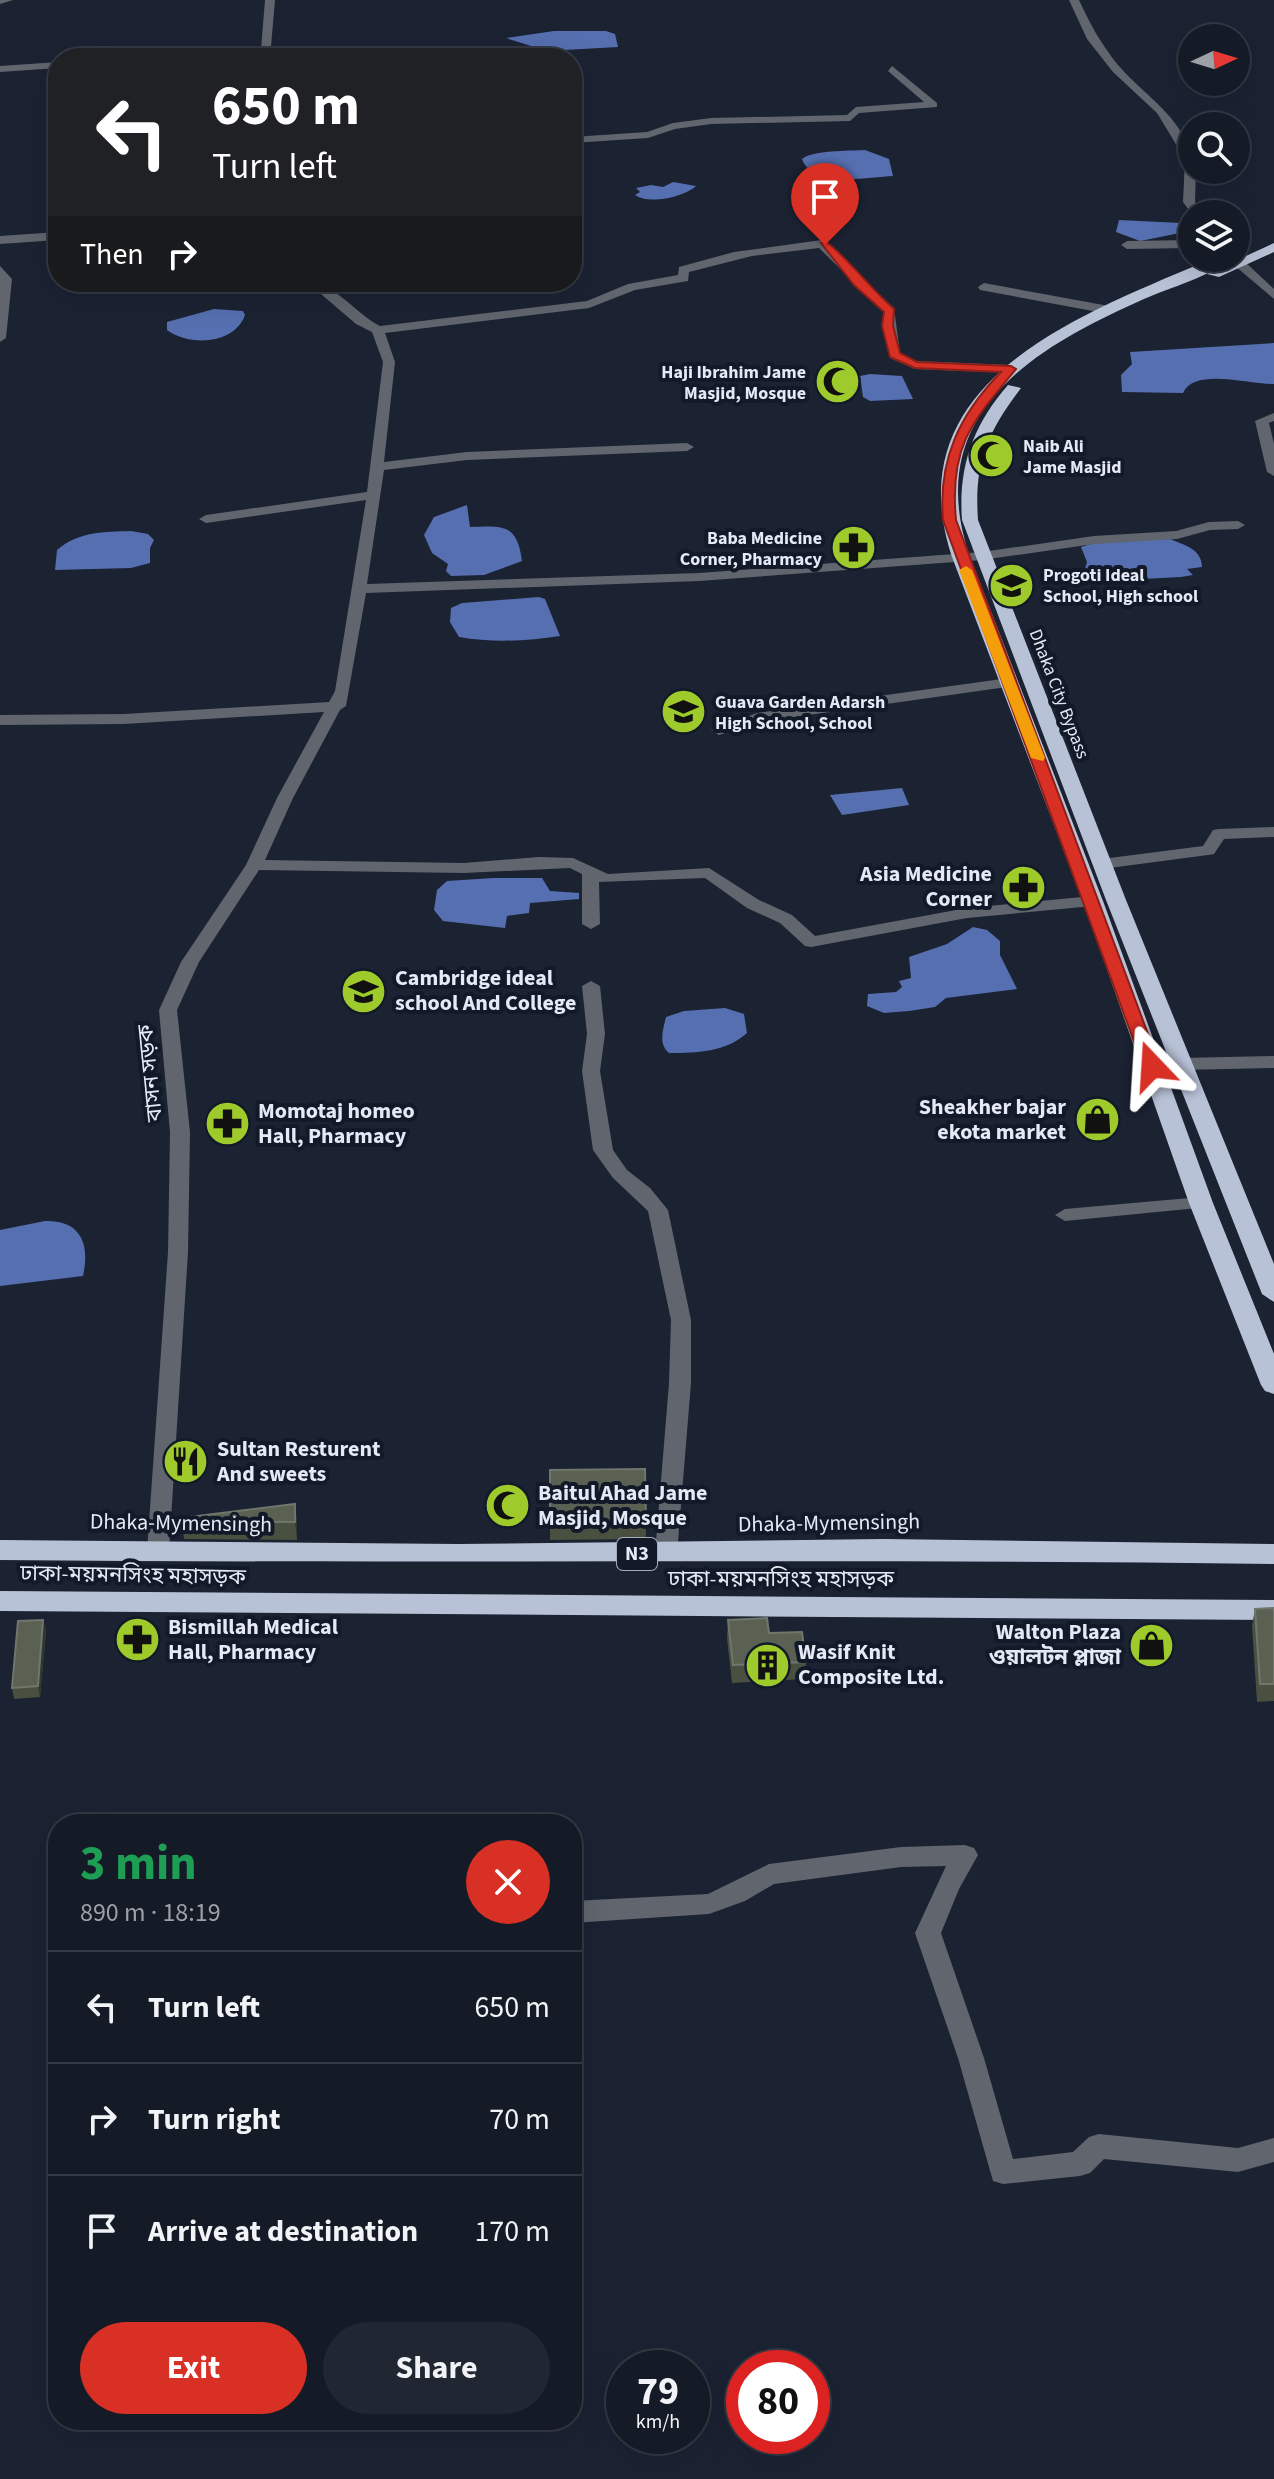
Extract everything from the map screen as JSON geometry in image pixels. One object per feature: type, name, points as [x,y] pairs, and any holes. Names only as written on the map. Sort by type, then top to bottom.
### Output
[{"type":"highway","points":[[1250,248],[1274,236]]},
{"type":"highway","name":"Dhaka City Bypass","points":[[1250,253],[1274,247]]},
{"type":"highway","points":[[1198,272],[1072,329],[1011,369],[984,397],[961,433],[951,461],[947,494],[950,520],[961,557],[1093,901],[1201,1203],[1274,1385]]},
{"type":"highway","name":"Dhaka City Bypass","points":[[1204,272],[1049,356],[1000,401],[979,437],[970,461],[967,495],[970,520],[982,556],[1274,1294]]},
{"type":"highway","name":"Dhaka-Mymensingh","points":[[0,1550],[666,1554],[884,1549],[1274,1554]]},
{"type":"highway","name":"ঢাকা-ময়মনসিংহ মহাসড়ক","points":[[0,1601],[1274,1610]]},
{"type":"street","points":[[0,1],[8,0]]},
{"type":"street","points":[[267,48],[270,0]]},
{"type":"street","points":[[1074,0],[1091,37],[1117,70],[1161,111],[1191,159],[1189,200]]},
{"type":"street","points":[[0,69],[48,66]]},
{"type":"street","points":[[582,139],[648,135],[673,126],[711,121],[817,121],[850,118],[856,110],[863,109],[933,105],[892,69]]},
{"type":"street","points":[[1,244],[48,237]]},
{"type":"street","points":[[325,292],[360,321],[378,330],[589,304],[632,287],[684,278],[683,270],[692,267],[743,254],[822,244],[890,311],[888,326],[894,355],[915,365],[1011,369]]},
{"type":"street","points":[[1127,245],[1178,244]]},
{"type":"street","points":[[0,270],[6,279],[0,338]]},
{"type":"street","points":[[1245,272],[1274,295]]},
{"type":"street","points":[[984,287],[1109,310]]},
{"type":"street","name":"বাসন সড়ক","points":[[158,1551],[168,1438],[180,1147],[168,1010],[190,962],[254,865],[285,798],[338,706],[350,663],[350,636],[374,495],[389,362],[378,330]]},
{"type":"street","points":[[1274,417],[1262,421],[1274,472]]},
{"type":"street","points":[[377,467],[467,456],[687,447]]},
{"type":"street","points":[[206,519],[374,495]]},
{"type":"street","points":[[359,589],[699,577],[785,568],[982,556],[1094,540],[1177,535],[1209,526],[1238,525]]},
{"type":"street","points":[[719,730],[757,718],[1009,683]]},
{"type":"street","points":[[0,720],[124,719],[338,706]]},
{"type":"street","points":[[1102,864],[1208,850],[1219,834],[1274,832]]},
{"type":"street","points":[[254,865],[464,868],[539,862],[573,863],[605,879],[709,873],[753,904],[786,919],[811,942],[967,913],[1093,901]]},
{"type":"street","points":[[590,872],[591,924]]},
{"type":"street","points":[[591,986],[596,1006],[596,1034],[591,1071],[603,1150],[620,1174],[643,1192],[658,1210],[681,1320],[680,1383],[666,1554]]},
{"type":"street","points":[[1181,1064],[1274,1062]]},
{"type":"street","points":[[1065,1215],[1201,1203]]},
{"type":"street","points":[[582,1911],[709,1904],[736,1894],[769,1874],[863,1860],[965,1855],[947,1886],[928,1933],[971,2058],[1003,2172],[1080,2164],[1099,2146],[1238,2160],[1274,2150]]},
{"type":"water","points":[[554,31],[606,31],[615,34],[618,47],[538,48],[506,38]]},
{"type":"water","points":[[865,150],[889,159],[893,176],[829,178],[808,168],[802,159],[822,152]]},
{"type":"water","points":[[673,182],[696,186],[666,198],[649,199],[635,195],[640,192],[636,188],[651,185],[663,187]]},
{"type":"water","points":[[1119,220],[1178,223],[1178,233],[1140,241],[1116,232]]},
{"type":"water","points":[[214,309],[243,311],[245,315],[232,332],[211,340],[187,339],[167,330],[167,322]]},
{"type":"water","points":[[1274,343],[1274,384],[1210,379],[1189,385],[1183,393],[1122,392],[1121,375],[1132,364],[1130,352]]},
{"type":"water","points":[[860,376],[902,376],[913,399],[870,401],[863,397]]},
{"type":"water","points":[[467,505],[470,527],[506,529],[516,540],[522,561],[484,575],[451,576],[446,571],[448,564],[432,553],[424,535],[434,517]]},
{"type":"water","points":[[131,531],[148,534],[154,540],[150,548],[150,563],[131,568],[55,570],[57,550],[74,539],[92,534]]},
{"type":"water","points":[[1170,539],[1191,548],[1199,556],[1202,567],[1187,569],[1193,575],[1103,581],[1089,576],[1085,569],[1087,562],[1081,547],[1098,542]]},
{"type":"water","points":[[545,599],[560,636],[510,641],[472,639],[459,637],[450,622],[451,608],[462,603]]},
{"type":"water","points":[[902,788],[909,805],[842,815],[830,795]]},
{"type":"water","points":[[542,878],[550,891],[579,893],[579,899],[530,903],[529,913],[507,916],[505,928],[443,921],[434,910],[437,890],[447,881]]},
{"type":"water","points":[[973,927],[987,930],[1000,941],[1000,955],[1017,989],[946,998],[935,1007],[909,1011],[884,1013],[867,1006],[868,994],[896,992],[902,987],[899,981],[911,978],[909,957],[947,944]]},
{"type":"water","points":[[725,1008],[744,1014],[747,1033],[739,1039],[720,1048],[700,1052],[669,1053],[663,1045],[666,1017],[684,1011]]},
{"type":"water","points":[[45,1221],[67,1225],[80,1236],[85,1254],[83,1276],[0,1286],[0,1230]]},
{"type":"building","points":[[645,1469],[646,1521],[550,1523],[550,1470]]},
{"type":"building","points":[[295,1504],[295,1522],[182,1521],[182,1518]]},
{"type":"building","points":[[1274,1608],[1274,1684],[1260,1684],[1255,1609]]},
{"type":"building","points":[[767,1618],[769,1633],[802,1632],[806,1662],[733,1665],[728,1620]]},
{"type":"building","points":[[43,1620],[38,1686],[12,1688],[18,1621]]},
{"type":"slow traffic","points":[[966,570],[1038,758]]},
{"type":"place","name":"Haji Ibrahim Jame Masjid, Mosque","points":[[837,382]]},
{"type":"place","name":"Naib Ali Jame Masjid","points":[[992,456]]},
{"type":"place","name":"Baba Medicine Corner, Pharmacy","points":[[853,548]]},
{"type":"place","name":"Progoti Ideal School, High school","points":[[1012,585]]},
{"type":"place","name":"Guava Garden Adarsh High School, School","points":[[684,712]]},
{"type":"place","name":"Asia Medicine Corner","points":[[1023,887]]},
{"type":"place","name":"Cambridge ideal school And College","points":[[364,991]]},
{"type":"place","name":"Sheakher bajar ekota market","points":[[1097,1120]]},
{"type":"place","name":"Momotaj homeo Hall, Pharmacy","points":[[227,1124]]},
{"type":"place","name":"Sultan Resturent And sweets","points":[[186,1462]]},
{"type":"place","name":"Baitul Ahad Jame Masjid, Mosque","points":[[507,1506]]},
{"type":"place","name":"Bismillah Medical Hall, Pharmacy","points":[[137,1640]]},
{"type":"place","name":"Walton Plaza ওয়ালটন প্লাজা","points":[[1152,1645]]},
{"type":"place","name":"Wasif Knit Composite Ltd.","points":[[767,1665]]},
{"type":"route","points":[[825,245],[858,283],[890,311],[888,326],[894,355],[915,365],[959,364],[1011,369],[984,397],[961,433],[951,461],[947,494],[950,520],[961,557],[1093,901],[1152,1066]]}]
